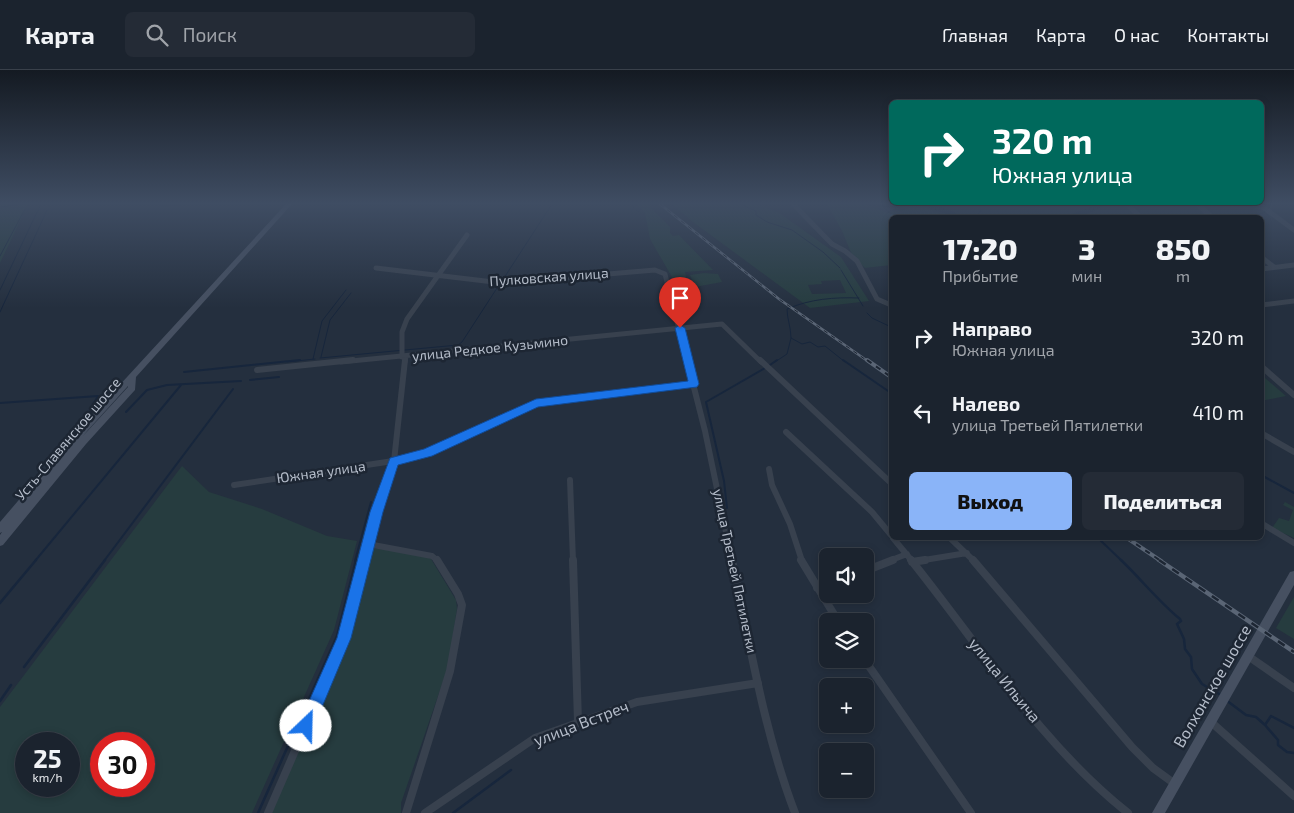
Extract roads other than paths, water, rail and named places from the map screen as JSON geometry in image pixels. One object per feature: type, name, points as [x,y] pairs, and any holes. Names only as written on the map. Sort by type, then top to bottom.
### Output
[{"type":"main road","name":"Волхонское шоссе","points":[[1211,722],[1224,699]]},
{"type":"street","name":"Усть-Славянское шоссе","points":[[0,529],[85,428],[258,239]]},
{"type":"street","points":[[268,813],[344,638],[376,512],[394,462],[404,356],[404,326],[464,239]]},
{"type":"street","points":[[827,239],[857,261],[877,299],[889,304]]},
{"type":"street","points":[[1264,259],[1274,267]]},
{"type":"street","points":[[1264,269],[1294,265]]},
{"type":"street","name":"Пулковская улица","points":[[376,268],[502,283],[659,270],[665,274],[680,328]]},
{"type":"street","points":[[1264,305],[1294,301]]},
{"type":"street","points":[[884,307],[889,306]]},
{"type":"street","name":"улица Редкое Кузьмино","points":[[258,370],[722,324],[889,481]]},
{"type":"street","name":"улица Третьей Пятилетки","points":[[680,328],[713,466],[758,683],[783,782],[795,813]]},
{"type":"street","points":[[1264,369],[1294,395]]},
{"type":"street","name":"Усть-Славянское шоссе","points":[[0,542],[83,442],[132,388],[132,376]]},
{"type":"street","name":"Южная улица","points":[[234,485],[413,458],[536,403],[694,384]]},
{"type":"street","name":"улица Ильича","points":[[786,432],[872,512],[889,532]]},
{"type":"street","points":[[1264,435],[1294,452]]},
{"type":"street","points":[[769,469],[772,485],[790,524],[797,550],[833,613]]},
{"type":"street","points":[[0,522],[44,478]]},
{"type":"street","points":[[570,480],[578,722]]},
{"type":"street","points":[[1264,525],[1294,543]]},
{"type":"street","name":"улица Ильича","points":[[895,540],[991,665],[1048,734],[1084,775],[1128,813]]},
{"type":"street","points":[[952,540],[967,553],[1132,747],[1153,768],[1175,784]]},
{"type":"street","points":[[368,544],[432,556],[438,561],[458,594],[462,605],[450,671],[406,813]]},
{"type":"street","points":[[912,562],[967,553]]},
{"type":"street","points":[[874,567],[907,554]]},
{"type":"street","name":"Волхонское шоссе","points":[[1224,699],[1293,579]]},
{"type":"street","points":[[1248,656],[1294,688]]},
{"type":"street","points":[[870,668],[971,813]]},
{"type":"street","name":"улица Встреч","points":[[424,813],[535,738],[637,702],[758,683]]},
{"type":"street","points":[[1211,722],[1294,796]]},
{"type":"street","name":"Волхонское шоссе","points":[[1158,813],[1211,722]]},
{"type":"waterway","points":[[0,256],[9,239]]},
{"type":"waterway","points":[[0,290],[24,239]]},
{"type":"waterway","points":[[0,312],[34,239]]},
{"type":"waterway","points":[[502,281],[529,239]]},
{"type":"waterway","points":[[804,239],[823,252],[840,268]]},
{"type":"waterway","points":[[841,270],[858,298]]},
{"type":"waterway","points":[[320,358],[458,345],[462,342],[499,285]]},
{"type":"waterway","points":[[313,359],[322,321],[346,290]]},
{"type":"waterway","points":[[321,357],[330,320],[351,293]]},
{"type":"waterway","points":[[791,338],[787,309],[822,299],[858,298]]},
{"type":"waterway","points":[[858,298],[863,306]]},
{"type":"waterway","points":[[867,313],[872,318],[889,326]]},
{"type":"waterway","points":[[775,362],[787,354],[791,338]]},
{"type":"waterway","points":[[791,338],[802,344],[810,342],[818,347],[825,346],[845,362]]},
{"type":"waterway","points":[[287,362],[315,359]]},
{"type":"waterway","points":[[184,372],[300,360]]},
{"type":"waterway","points":[[770,365],[777,360]]},
{"type":"waterway","points":[[843,360],[889,392]]},
{"type":"waterway","points":[[727,508],[724,481],[706,402],[765,368]]},
{"type":"waterway","points":[[250,380],[279,377]]},
{"type":"waterway","points":[[126,412],[147,390],[167,385],[241,381]]},
{"type":"waterway","points":[[35,561],[181,385]]},
{"type":"waterway","points":[[104,561],[233,389]]},
{"type":"waterway","points":[[0,403],[98,396],[91,408]]},
{"type":"waterway","points":[[1264,477],[1294,493]]},
{"type":"waterway","points":[[355,561],[371,502]]},
{"type":"waterway","points":[[1100,540],[1121,560]]},
{"type":"waterway","points":[[0,603],[36,560]]},
{"type":"waterway","points":[[24,667],[105,560]]},
{"type":"waterway","points":[[258,813],[337,636],[356,560]]},
{"type":"waterway","points":[[1121,560],[1180,619],[1181,621],[1177,624],[1184,639],[1185,649],[1191,657],[1192,669],[1202,684],[1221,695]]},
{"type":"waterway","points":[[0,701],[11,685]]},
{"type":"waterway","points":[[1226,700],[1246,715],[1256,717],[1265,725]]},
{"type":"waterway","points":[[1265,725],[1271,716],[1294,728]]},
{"type":"waterway","points":[[1265,725],[1278,740],[1278,745],[1287,752],[1294,753]]},
{"type":"waterway","points":[[453,813],[511,770]]},
{"type":"railway","points":[[703,239],[779,299],[869,362]]},
{"type":"railway","points":[[867,360],[889,376]]},
{"type":"railway","points":[[1130,540],[1161,561]]},
{"type":"railway","points":[[1159,560],[1294,652]]}]
